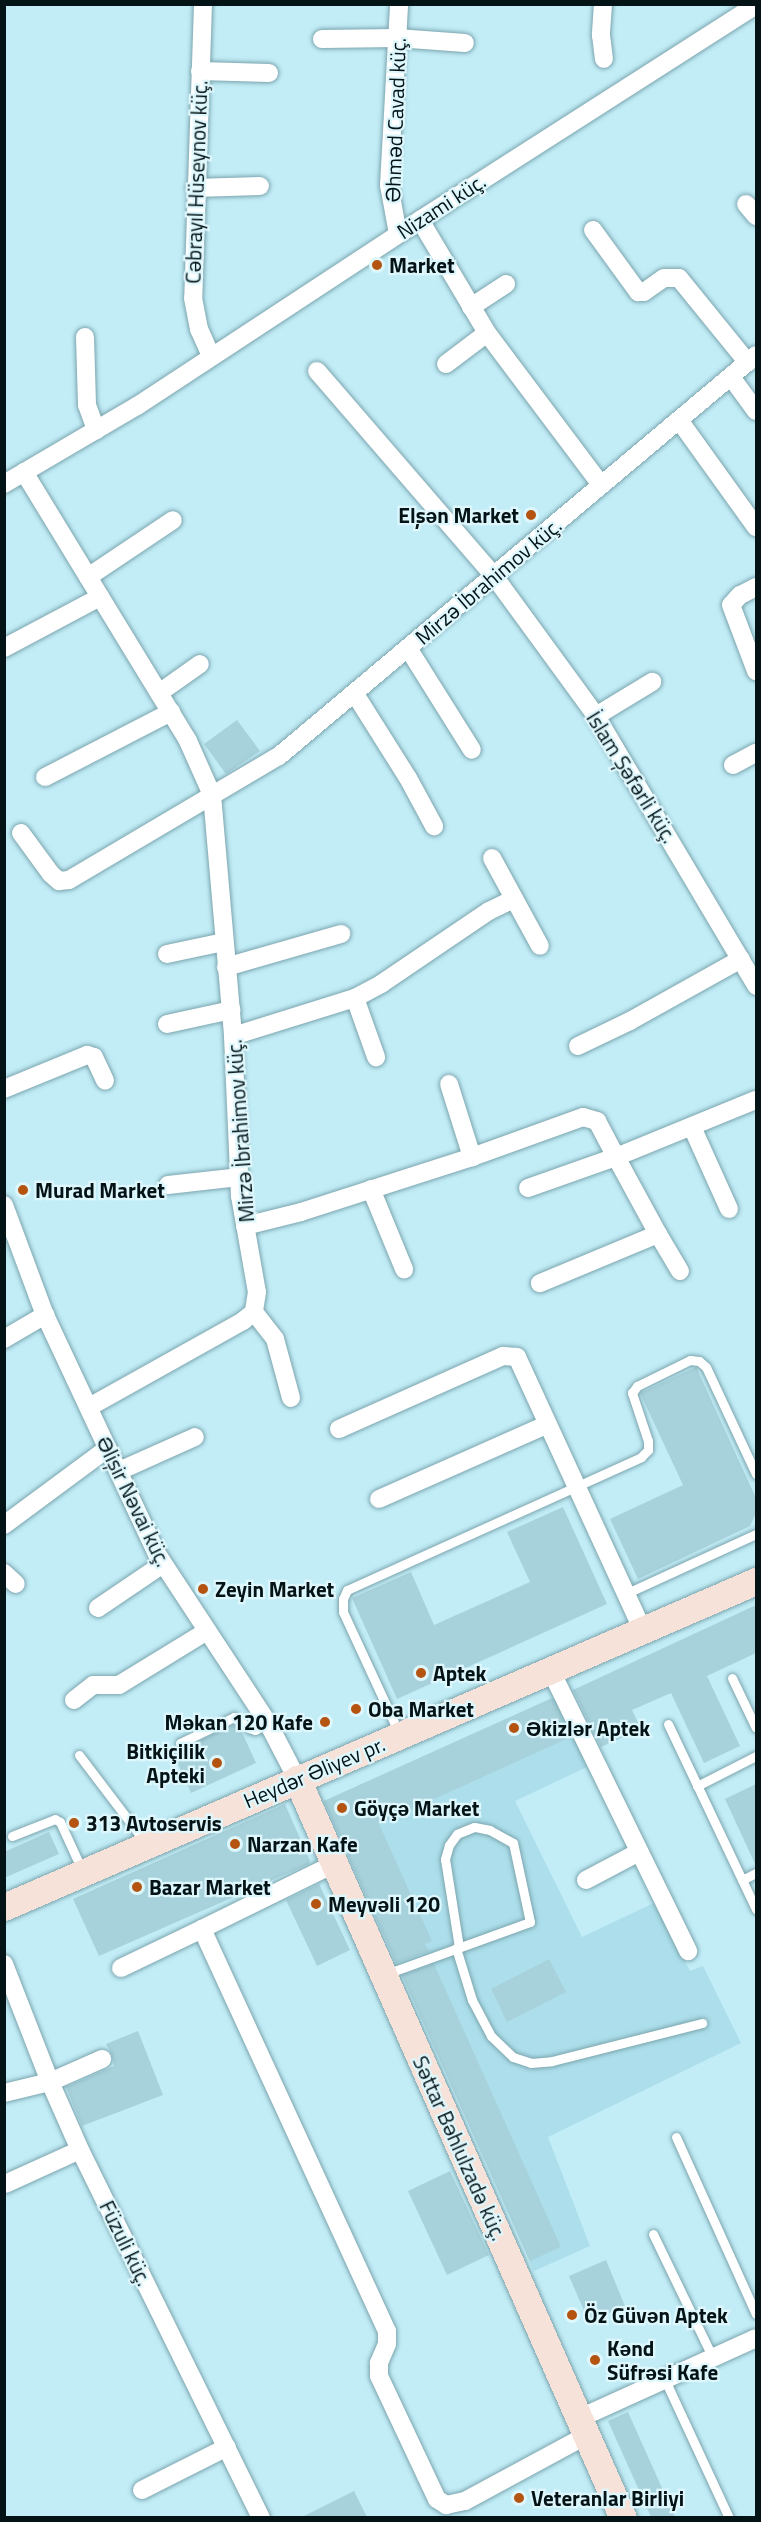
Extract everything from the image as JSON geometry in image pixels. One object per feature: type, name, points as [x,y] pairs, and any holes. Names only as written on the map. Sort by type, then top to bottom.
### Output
[{"type":"main road","name":"Heydər Əliyev pr.","points":[[4,1907],[756,1581]]},
{"type":"main road","name":"Səttar Bəhlulzadə küç.","points":[[297,1779],[623,2517]]},
{"type":"street","name":"Cəbrayıl Hüseynov küç.","points":[[203,4],[193,298],[199,328],[211,356]]},
{"type":"street","name":"Əhməd Cavad küç.","points":[[398,234],[389,185],[399,4]]},
{"type":"street","points":[[603,4],[601,35],[604,58]]},
{"type":"street","name":"Nizami küç.","points":[[4,484],[96,430],[756,5]]},
{"type":"street","points":[[322,39],[398,38],[465,43]]},
{"type":"street","points":[[200,71],[269,73]]},
{"type":"street","points":[[195,188],[260,186]]},
{"type":"street","points":[[420,220],[487,333],[601,485]]},
{"type":"street","points":[[593,230],[638,292],[644,292],[664,278],[679,278],[752,359]]},
{"type":"street","points":[[471,307],[506,284]]},
{"type":"street","points":[[446,364],[487,333]]},
{"type":"street","points":[[85,337],[87,405],[96,430]]},
{"type":"street","name":"Mirzə İbrahimov küç.","points":[[212,795],[279,756],[752,359]]},
{"type":"street","name":"İslam Şəfərli küç.","points":[[318,371],[494,576],[596,716],[756,986]]},
{"type":"street","points":[[731,377],[756,411]]},
{"type":"street","points":[[679,420],[756,527]]},
{"type":"street","name":"Mirzə İbrahimov küç.","points":[[24,472],[171,712],[202,767],[212,795],[233,1036],[239,1177],[257,1293],[254,1312]]},
{"type":"street","points":[[88,577],[173,520]]},
{"type":"street","points":[[756,587],[740,595],[731,605],[749,634],[756,670]]},
{"type":"street","points":[[4,648],[100,597]]},
{"type":"street","points":[[408,648],[472,750]]},
{"type":"street","points":[[159,693],[200,664]]},
{"type":"street","points":[[596,716],[652,682]]},
{"type":"street","points":[[355,694],[408,778],[434,826]]},
{"type":"street","points":[[45,777],[171,712]]},
{"type":"street","points":[[733,765],[756,753]]},
{"type":"street","points":[[21,833],[51,874],[59,880],[69,880],[212,795]]},
{"type":"street","points":[[492,858],[540,946]]},
{"type":"street","points":[[233,1036],[355,998],[381,984],[489,911],[514,899]]},
{"type":"street","points":[[226,967],[341,934]]},
{"type":"street","points":[[167,954],[224,942]]},
{"type":"street","points":[[578,1046],[630,1022],[741,959]]},
{"type":"street","points":[[355,998],[376,1057]]},
{"type":"street","points":[[167,1024],[231,1010]]},
{"type":"street","points":[[4,1089],[87,1055],[94,1057],[105,1081]]},
{"type":"street","points":[[449,1084],[472,1156]]},
{"type":"street","points":[[528,1188],[693,1127],[756,1100]]},
{"type":"street","points":[[245,1226],[301,1212],[583,1117],[591,1117],[597,1121],[680,1271]]},
{"type":"street","points":[[693,1127],[729,1209]]},
{"type":"street","points":[[168,1185],[239,1177]]},
{"type":"street","points":[[371,1189],[404,1269]]},
{"type":"street","name":"Əlişir Nəvai küç.","points":[[4,1205],[45,1315],[163,1564],[268,1723],[297,1779]]},
{"type":"street","points":[[540,1283],[658,1234]]},
{"type":"street","points":[[4,1260],[21,1251]]},
{"type":"street","points":[[89,1407],[243,1322],[254,1312],[275,1339],[291,1398]]},
{"type":"street","points":[[4,1339],[45,1315]]},
{"type":"street","points":[[339,1429],[503,1356],[517,1357],[546,1425],[643,1631]]},
{"type":"street","points":[[379,1498],[546,1425]]},
{"type":"street","points":[[118,1471],[195,1437]]},
{"type":"street","points":[[4,1525],[108,1448]]},
{"type":"street","points":[[98,1608],[163,1564]]},
{"type":"street","points":[[74,1700],[93,1684],[119,1685],[207,1631]]},
{"type":"street","points":[[551,1671],[688,1951]]},
{"type":"street","points":[[586,1880],[639,1852]]},
{"type":"street","points":[[121,1968],[336,1863]]},
{"type":"street","points":[[202,1929],[387,2331],[387,2344],[379,2362],[379,2376],[436,2499],[446,2505],[465,2501],[583,2426],[665,2380],[756,2338]]},
{"type":"street","name":"Füzuli küç.","points":[[4,1964],[50,2082],[80,2150],[261,2517]]},
{"type":"street","points":[[4,2093],[50,2082],[102,2059]]},
{"type":"street","points":[[5,2184],[80,2150]]},
{"type":"street","points":[[142,2490],[227,2448]]},
{"type":"lane","points":[[400,1735],[344,1612],[343,1599],[347,1590],[641,1457],[648,1450],[648,1441],[632,1393],[637,1386],[690,1360],[699,1361],[705,1366],[756,1474]]},
{"type":"lane","points":[[625,1594],[756,1534]]},
{"type":"lane","points":[[732,1678],[756,1728]]},
{"type":"lane","points":[[180,1743],[234,1717],[255,1730],[268,1723]]},
{"type":"lane","points":[[668,1724],[756,1909]]},
{"type":"lane","points":[[79,1755],[146,1844]]},
{"type":"lane","points":[[697,1786],[756,1756]]},
{"type":"lane","points":[[12,1836],[55,1819],[60,1822],[83,1872]]},
{"type":"lane","points":[[384,1975],[458,1947],[530,1922],[513,1843],[490,1830],[474,1827],[457,1834],[449,1845],[445,1859],[458,1947],[472,2000],[491,2036],[513,2057],[531,2063],[552,2061],[702,2023]]},
{"type":"lane","points":[[742,1880],[756,1873]]},
{"type":"lane","points":[[676,2136],[756,2314]]},
{"type":"lane","points":[[653,2234],[713,2358]]},
{"type":"lane","points":[[665,2380],[729,2517]]},
{"type":"shaded area","points":[[555,1697],[587,1767],[515,1801],[582,1937],[654,1903],[690,1971],[703,1966],[741,2043],[548,2137],[590,2246],[534,2271],[324,1801]]},
{"type":"building","points":[[237,720],[260,751],[226,774],[204,744]]},
{"type":"building","points":[[696,1367],[756,1498],[756,1513],[750,1526],[638,1579],[610,1519],[683,1485],[640,1393]]},
{"type":"building","points":[[563,1507],[607,1604],[397,1699],[352,1598],[411,1572],[434,1625],[530,1582],[507,1532]]},
{"type":"building","points":[[756,1605],[756,1653],[707,1676],[740,1746],[704,1763],[671,1693],[632,1710],[641,1729],[601,1747],[573,1690]]},
{"type":"building","points":[[552,1698],[571,1737],[379,1824],[432,1941],[425,1944],[429,1951],[396,1963],[324,1801]]},
{"type":"building","points":[[233,1725],[241,1730],[256,1763],[191,1793],[173,1753]]},
{"type":"building","points":[[756,1784],[756,1866],[725,1799]]},
{"type":"building","points":[[285,1804],[310,1861],[309,1864],[99,1956],[73,1899]]},
{"type":"building","points":[[49,1832],[59,1854],[4,1878],[4,1852]]},
{"type":"building","points":[[319,1884],[350,1950],[317,1966],[286,1900]]},
{"type":"building","points":[[549,1959],[566,1992],[507,2022],[491,1989]]},
{"type":"building","points":[[434,1964],[561,2247],[530,2261],[402,1975]]},
{"type":"building","points":[[138,2031],[163,2095],[82,2126],[66,2087],[114,2066],[112,2055],[106,2044]]},
{"type":"building","points":[[450,2171],[489,2255],[447,2275],[408,2191]]},
{"type":"building","points":[[606,2260],[625,2306],[589,2322],[569,2276]]},
{"type":"building","points":[[628,2412],[675,2517],[651,2517],[608,2421]]},
{"type":"building","points":[[354,2491],[367,2517],[302,2517]]},
{"type":"place","name":"Market","points":[[377,265]]},
{"type":"place","name":"Elşən Market","points":[[531,515]]},
{"type":"place","name":"Murad Market","points":[[23,1190]]},
{"type":"place","name":"Zeyin Market","points":[[203,1589]]},
{"type":"place","name":"Aptek","points":[[421,1673]]},
{"type":"place","name":"Oba Market","points":[[356,1709]]},
{"type":"place","name":"Məkan 120 Kafe","points":[[325,1722]]},
{"type":"place","name":"Əkizlər Aptek","points":[[514,1728]]},
{"type":"place","name":"Bitkiçilik Apteki","points":[[217,1763]]},
{"type":"place","name":"Göyçə Market","points":[[342,1808]]},
{"type":"place","name":"313 Avtoservis","points":[[74,1823]]},
{"type":"place","name":"Narzan Kafe","points":[[235,1844]]},
{"type":"place","name":"Bazar Market","points":[[137,1887]]},
{"type":"place","name":"Meyvəli 120","points":[[316,1904]]},
{"type":"place","name":"Öz Güvən Aptek","points":[[572,2315]]},
{"type":"place","name":"Kənd Süfrəsi Kafe","points":[[595,2360]]},
{"type":"place","name":"Veteranlar Birliyi","points":[[519,2498]]}]
